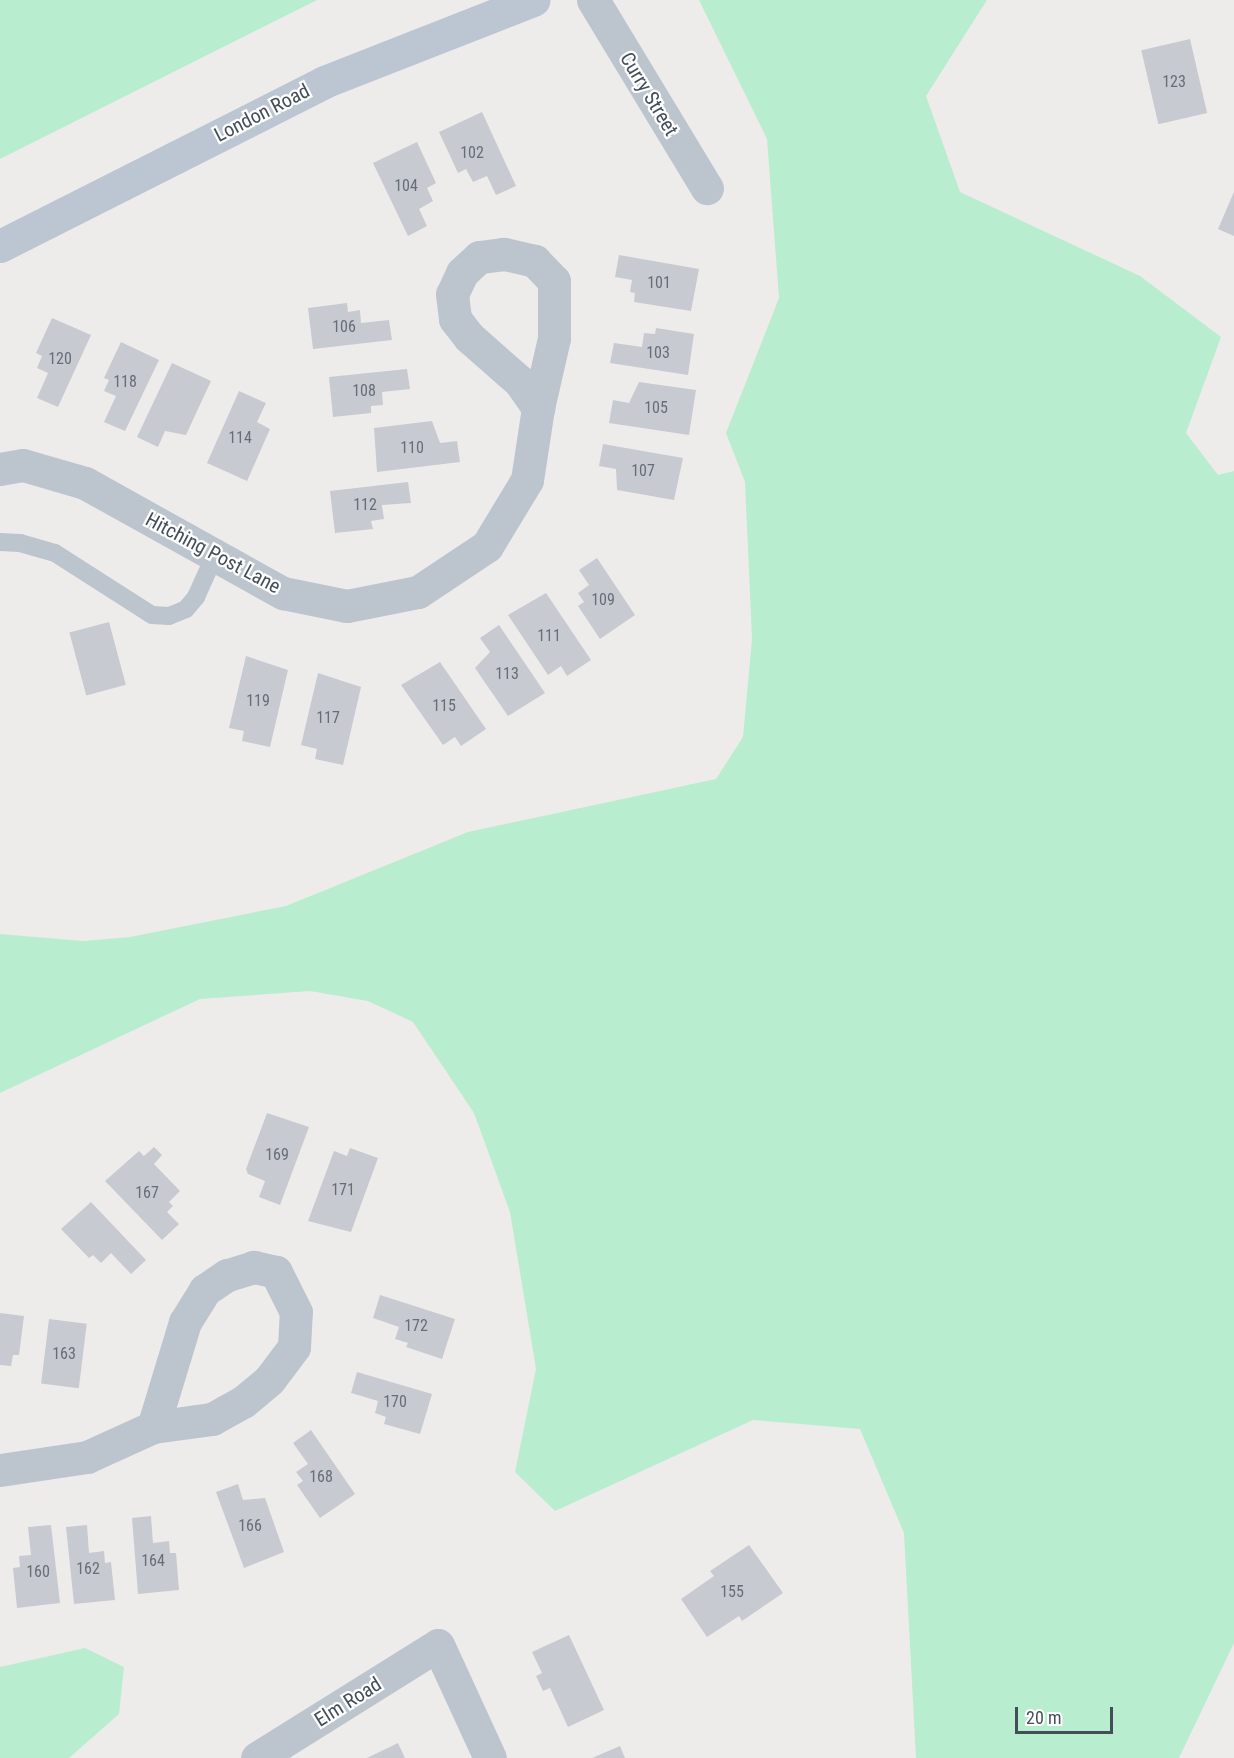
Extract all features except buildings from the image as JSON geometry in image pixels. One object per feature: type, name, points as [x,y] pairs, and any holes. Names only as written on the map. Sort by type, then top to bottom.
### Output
[{"type":"street","name":"London Road","points":[[0,246],[324,82],[534,0]]},
{"type":"street","name":"Curry Street","points":[[593,0],[707,188]]},
{"type":"street","name":"Hitching Post Lane","points":[[0,469],[23,465],[84,483],[283,593],[347,606],[418,592],[487,546],[527,480],[537,408]]},
{"type":"street","points":[[0,1470],[87,1457],[153,1427],[212,1419],[270,1379],[294,1347],[296,1324],[296,1312],[289,1290],[276,1272],[255,1267],[227,1275],[205,1290],[185,1322],[153,1427]]},
{"type":"street","name":"Elm Road","points":[[257,1758],[438,1645],[490,1758]]},
{"type":"lane","points":[[0,542],[20,543],[55,554],[152,615],[168,616],[186,609],[196,597],[215,555]]},
{"type":"green space","points":[[0,0],[317,0],[0,159]]},
{"type":"green space","points":[[699,0],[987,0],[926,96],[960,192],[1140,276],[1221,337],[1186,433],[1218,475],[1234,471],[1234,1643],[1179,1758],[916,1758],[904,1533],[860,1429],[753,1420],[555,1511],[515,1472],[536,1369],[510,1212],[474,1113],[413,1022],[368,1001],[310,991],[200,999],[0,1093],[0,934],[83,941],[130,937],[286,906],[468,832],[716,779],[743,737],[752,639],[745,482],[726,433],[779,298],[767,139]]},
{"type":"green space","points":[[85,1648],[124,1667],[119,1714],[69,1758],[0,1758],[0,1667]]}]
